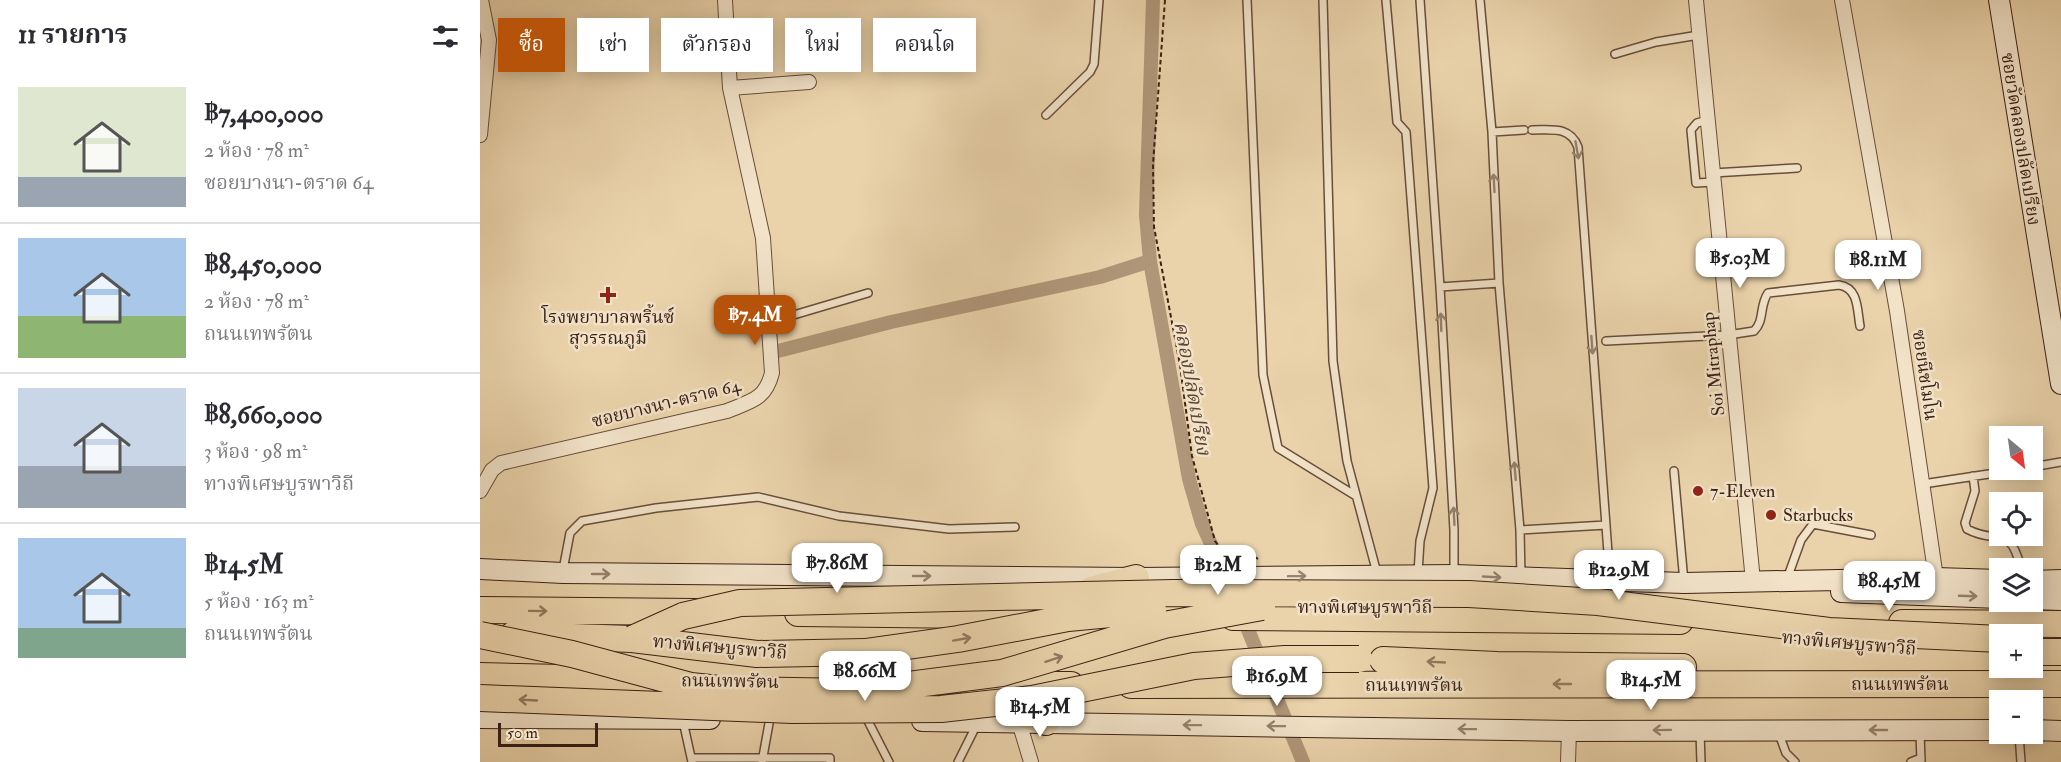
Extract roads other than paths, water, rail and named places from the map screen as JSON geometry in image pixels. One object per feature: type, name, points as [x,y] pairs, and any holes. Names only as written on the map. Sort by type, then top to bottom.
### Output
[{"type":"highway","points":[[1001,615],[1136,578]]},
{"type":"highway","points":[[632,639],[683,616],[740,603],[1274,592],[1469,594],[1598,602],[1829,631],[1989,638]]},
{"type":"highway","name":"ทางพิเศษบูรพาวิถี","points":[[480,634],[632,639],[757,654],[865,652],[915,646],[1104,614],[1469,607],[1597,615],[1828,643],[1989,651]]},
{"type":"highway","points":[[480,610],[1210,617],[1259,612],[2061,624]]},
{"type":"highway","points":[[480,634],[564,652],[691,686],[728,690],[854,692],[1002,673],[1164,625],[1259,612]]},
{"type":"highway","points":[[2043,639],[2061,639]]},
{"type":"highway","points":[[2043,652],[2061,652]]},
{"type":"highway","name":"ทางพิเศษบูรพาวิถี","points":[[480,698],[792,710],[941,709],[1032,699],[1194,666],[1274,659],[1371,659],[1497,665],[2061,673]]},
{"type":"highway","name":"ถนนเทพรัตน","points":[[480,676],[943,685],[2061,684]]},
{"type":"highway","points":[[943,685],[1046,722]]},
{"type":"main road","name":"ซอยวัดคลองปลัดเปรียง","points":[[1999,0],[2061,384]]},
{"type":"main road","points":[[480,569],[563,573],[1136,578],[1454,575],[1684,583],[1936,578],[1989,580]]},
{"type":"main road","points":[[1786,580],[1840,592],[1989,598]]},
{"type":"main road","points":[[2043,581],[2061,580]]},
{"type":"main road","points":[[2043,599],[2061,600]]},
{"type":"main road","name":"ถนนเทพรัตน","points":[[480,718],[770,718],[1569,731],[1989,730]]},
{"type":"street","points":[[480,135],[489,40],[481,0]]},
{"type":"street","name":"ซอยบางนา-ตราด 64","points":[[480,491],[492,470],[501,463],[727,411],[764,394],[772,373],[763,238],[730,88],[725,0]]},
{"type":"street","name":"Soi Mitraphap","points":[[1696,0],[1754,581]]},
{"type":"street","name":"ซอยนีชโมโน","points":[[1842,0],[1897,311],[1936,578]]},
{"type":"street","points":[[730,88],[809,82]]},
{"type":"street","points":[[1019,722],[1031,762]]},
{"type":"street","points":[[1568,762],[1569,731]]},
{"type":"lane","points":[[1046,116],[1090,72],[1094,64],[1099,0]]},
{"type":"lane","points":[[1247,0],[1263,375],[1278,448],[1356,496]]},
{"type":"lane","points":[[1323,0],[1333,361],[1347,461],[1378,576]]},
{"type":"lane","points":[[1386,0],[1397,122],[1406,132],[1433,488],[1420,541],[1418,575]]},
{"type":"lane","points":[[1420,0],[1440,287],[1454,530],[1454,575]]},
{"type":"lane","points":[[1480,0],[1492,132],[1499,284],[1520,530],[1521,578]]},
{"type":"lane","points":[[1615,54],[1656,42],[1699,34]]},
{"type":"lane","points":[[1708,120],[1697,123],[1691,130],[1696,183],[1713,178],[1797,168]]},
{"type":"lane","points":[[1492,132],[1524,130]]},
{"type":"lane","points":[[1532,130],[1565,130],[1574,135],[1578,147],[1610,582]]},
{"type":"lane","points":[[1440,287],[1499,284]]},
{"type":"lane","points":[[1606,341],[1728,335],[1754,331],[1761,322],[1764,299],[1768,294],[1839,285],[1849,288],[1855,296],[1860,326]]},
{"type":"lane","points":[[770,322],[868,293]]},
{"type":"lane","points":[[2043,465],[2061,462]]},
{"type":"lane","points":[[1674,471],[1684,583]]},
{"type":"lane","points":[[1923,484],[1989,474]]},
{"type":"lane","points":[[1973,476],[1975,491],[1965,523],[1967,529],[2009,540],[2016,549],[2018,558]]},
{"type":"lane","points":[[563,573],[570,533],[582,520],[656,508],[758,496],[839,516],[949,529],[1014,527]]},
{"type":"lane","points":[[1786,580],[1801,540],[1813,524],[1871,535]]},
{"type":"lane","points":[[1520,530],[1606,525]]},
{"type":"lane","points":[[762,760],[770,718]]},
{"type":"lane","points":[[682,719],[692,760],[830,758],[830,762]]},
{"type":"lane","points":[[868,721],[889,762]]},
{"type":"lane","points":[[958,762],[978,721]]},
{"type":"lane","points":[[1700,730],[1701,762]]},
{"type":"lane","points":[[1778,730],[1786,753],[1795,762]]},
{"type":"lane","points":[[1911,762],[1921,760],[1920,730]]},
{"type":"lane","points":[[2020,744],[2021,762]]},
{"type":"waterway","name":"คลองปลัดเปรียง","points":[[1153,0],[1146,215],[1150,261],[1189,479],[1202,524],[1229,584]]},
{"type":"waterway","points":[[774,352],[891,322],[1100,277],[1150,261]]},
{"type":"waterway","name":"คลองปลัดเปรียง","points":[[1242,615],[1262,664]]},
{"type":"waterway","name":"คลองปลัดเปรียง","points":[[1270,682],[1303,762]]},
{"type":"place","name":"โรงพยาบาลพริ้นซ์ สุวรรณภูมิ","points":[[608,295]]},
{"type":"place","name":"7-Eleven","points":[[1698,491]]},
{"type":"place","name":"Starbucks","points":[[1771,515]]}]
